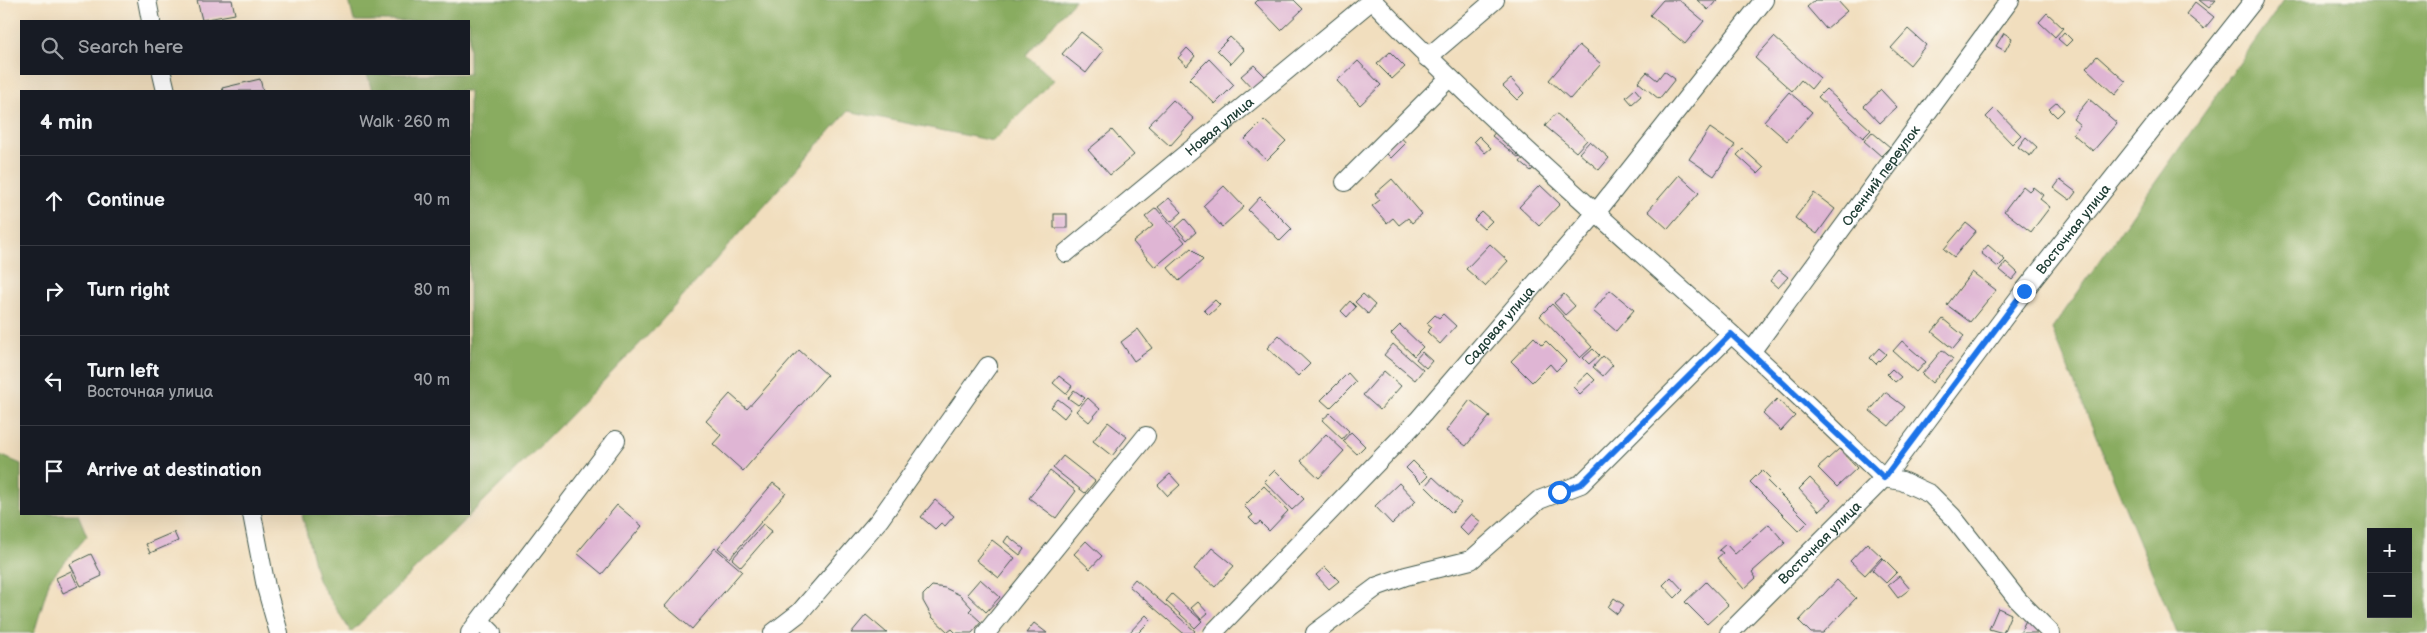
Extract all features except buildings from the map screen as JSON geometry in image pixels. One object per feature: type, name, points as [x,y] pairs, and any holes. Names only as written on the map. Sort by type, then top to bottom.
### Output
[{"type":"street","points":[[147,0],[151,20]]},
{"type":"street","points":[[1372,0],[1448,78],[1595,214],[1751,352],[1884,478],[1902,481],[1930,494],[1952,516],[2018,600],[2050,633]]},
{"type":"street","name":"Новая улица","points":[[1066,254],[1372,0]]},
{"type":"street","points":[[1427,58],[1495,0]]},
{"type":"street","name":"Садовая улица","points":[[1214,633],[1418,420],[1595,214],[1764,0]]},
{"type":"street","name":"Осенний переулок","points":[[1751,352],[2010,0]]},
{"type":"street","name":"Восточная улица","points":[[1730,633],[1884,478],[2024,291],[2254,0]]},
{"type":"street","points":[[162,75],[166,90]]},
{"type":"street","points":[[1345,182],[1448,78]]},
{"type":"street","points":[[1315,633],[1378,586],[1406,576],[1471,560],[1539,500],[1581,484],[1731,334]]},
{"type":"street","points":[[772,633],[799,612],[880,519],[988,366]]},
{"type":"street","points":[[986,633],[1146,436]]},
{"type":"street","points":[[481,629],[616,440]]},
{"type":"street","points":[[252,515],[266,587],[279,633]]},
{"type":"green space","points":[[349,0],[1075,0],[1026,55],[1054,80],[993,141],[848,111],[656,327],[470,515],[470,90],[372,90],[367,75],[470,75],[470,20],[354,20]]},
{"type":"green space","points":[[2284,0],[2427,0],[2427,633],[2177,633],[2052,329]]},
{"type":"green space","points":[[0,455],[20,464],[20,515],[78,515],[87,536],[50,579],[34,633],[0,633]]},
{"type":"green space","points":[[302,515],[470,515],[351,632],[318,580]]},
{"type":"route","points":[[1559,492],[1581,484],[1731,334],[1884,478],[2024,291]]}]
